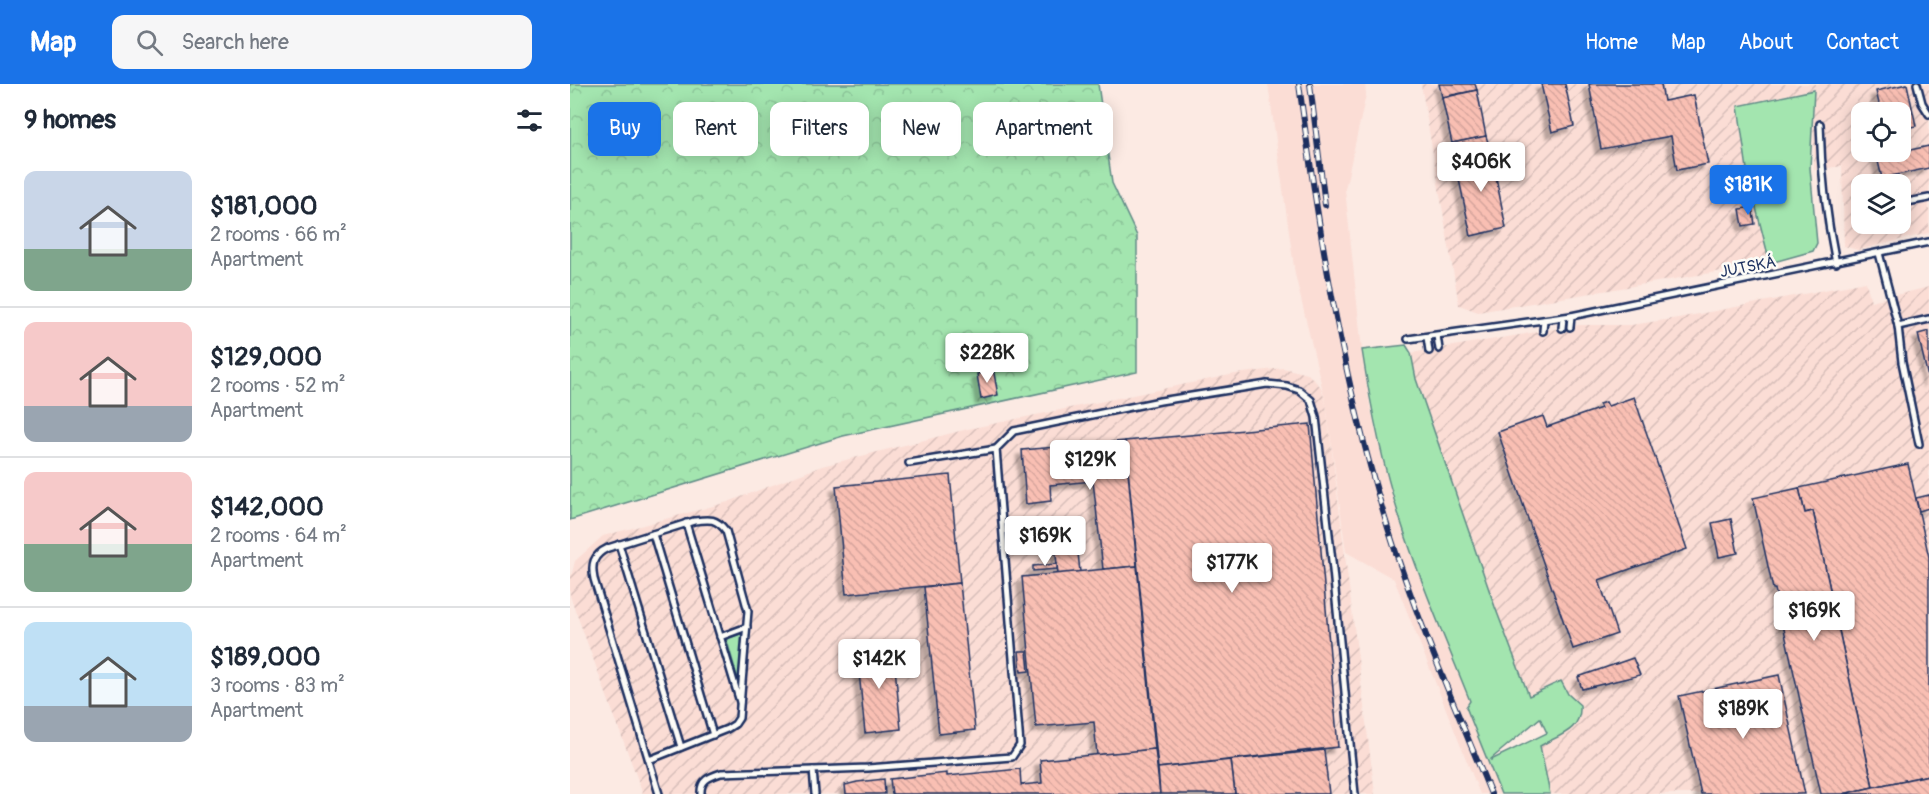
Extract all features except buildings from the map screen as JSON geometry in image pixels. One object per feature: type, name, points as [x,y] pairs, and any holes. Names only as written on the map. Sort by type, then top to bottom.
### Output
[{"type":"lane","points":[[1917,84],[1922,103],[1929,114]]},
{"type":"lane","points":[[1820,124],[1825,210],[1836,263]]},
{"type":"lane","points":[[1911,201],[1929,198]]},
{"type":"lane","name":"JUTSKÁ","points":[[1408,339],[1563,318],[1929,242]]},
{"type":"lane","points":[[1879,253],[1898,326],[1902,362],[1919,444]]},
{"type":"lane","points":[[1570,327],[1571,316]]},
{"type":"lane","points":[[1562,328],[1563,318]]},
{"type":"lane","points":[[1898,326],[1929,319]]},
{"type":"lane","points":[[1543,331],[1544,320]]},
{"type":"lane","points":[[1437,336],[1438,349]]},
{"type":"lane","points":[[1427,337],[1429,351]]},
{"type":"lane","points":[[909,463],[996,449],[1014,431],[1160,401],[1267,384],[1299,390],[1311,400],[1316,417],[1355,794]]},
{"type":"lane","points":[[701,794],[703,782],[708,777],[721,773],[868,768],[1012,757],[1020,745],[996,449]]},
{"type":"lane","points":[[649,760],[713,735],[735,724],[739,718],[748,611],[726,531],[720,523],[708,519],[686,523],[599,552],[594,558],[592,568],[659,794]]},
{"type":"lane","points":[[686,523],[741,705]]},
{"type":"lane","points":[[653,534],[713,735]]},
{"type":"lane","points":[[619,544],[681,747]]},
{"type":"lane","points":[[720,637],[747,627]]},
{"type":"lane","points":[[813,770],[815,794]]},
{"type":"shaded area","points":[[1268,84],[1365,84],[1366,95],[1345,189],[1370,405],[1402,526],[1470,702],[1466,707],[1501,794],[1480,794],[1394,579],[1346,552],[1326,404],[1295,274]]},
{"type":"shaded area","points":[[1421,84],[1929,84],[1929,233],[1858,250],[1844,246],[1842,166],[1814,170],[1813,90],[1738,106],[1749,176],[1770,263],[1478,312],[1459,305]]},
{"type":"shaded area","points":[[1866,282],[1871,301],[1929,287],[1929,794],[1501,794],[1547,733],[1529,696],[1495,607],[1416,379],[1411,353],[1579,325],[1631,325],[1678,318]]},
{"type":"shaded area","points":[[1283,368],[1308,374],[1321,387],[1326,404],[1375,794],[643,794],[570,596],[570,581],[575,561],[603,536],[728,502],[822,466],[968,429],[1235,374]]},
{"type":"green space","points":[[570,84],[1098,84],[1101,102],[973,102],[973,156],[1108,156],[1112,183],[1137,236],[1137,372],[843,436],[570,520]]},
{"type":"green space","points":[[1814,90],[1810,168],[1817,243],[1813,251],[1770,263],[1748,176],[1738,106]]},
{"type":"green space","points":[[1406,345],[1411,353],[1416,379],[1495,607],[1529,696],[1561,681],[1568,694],[1580,705],[1580,714],[1573,726],[1562,735],[1540,746],[1550,794],[1501,794],[1466,707],[1470,701],[1417,570],[1395,504],[1378,438],[1362,350]],"holes":[[[1540,718],[1547,733],[1491,760]]]},
{"type":"green space","points":[[742,635],[739,677],[727,641]]},
{"type":"railway","points":[[1299,84],[1334,308],[1372,473],[1411,595],[1491,794]]},
{"type":"railway","points":[[1310,84],[1325,205]]}]
